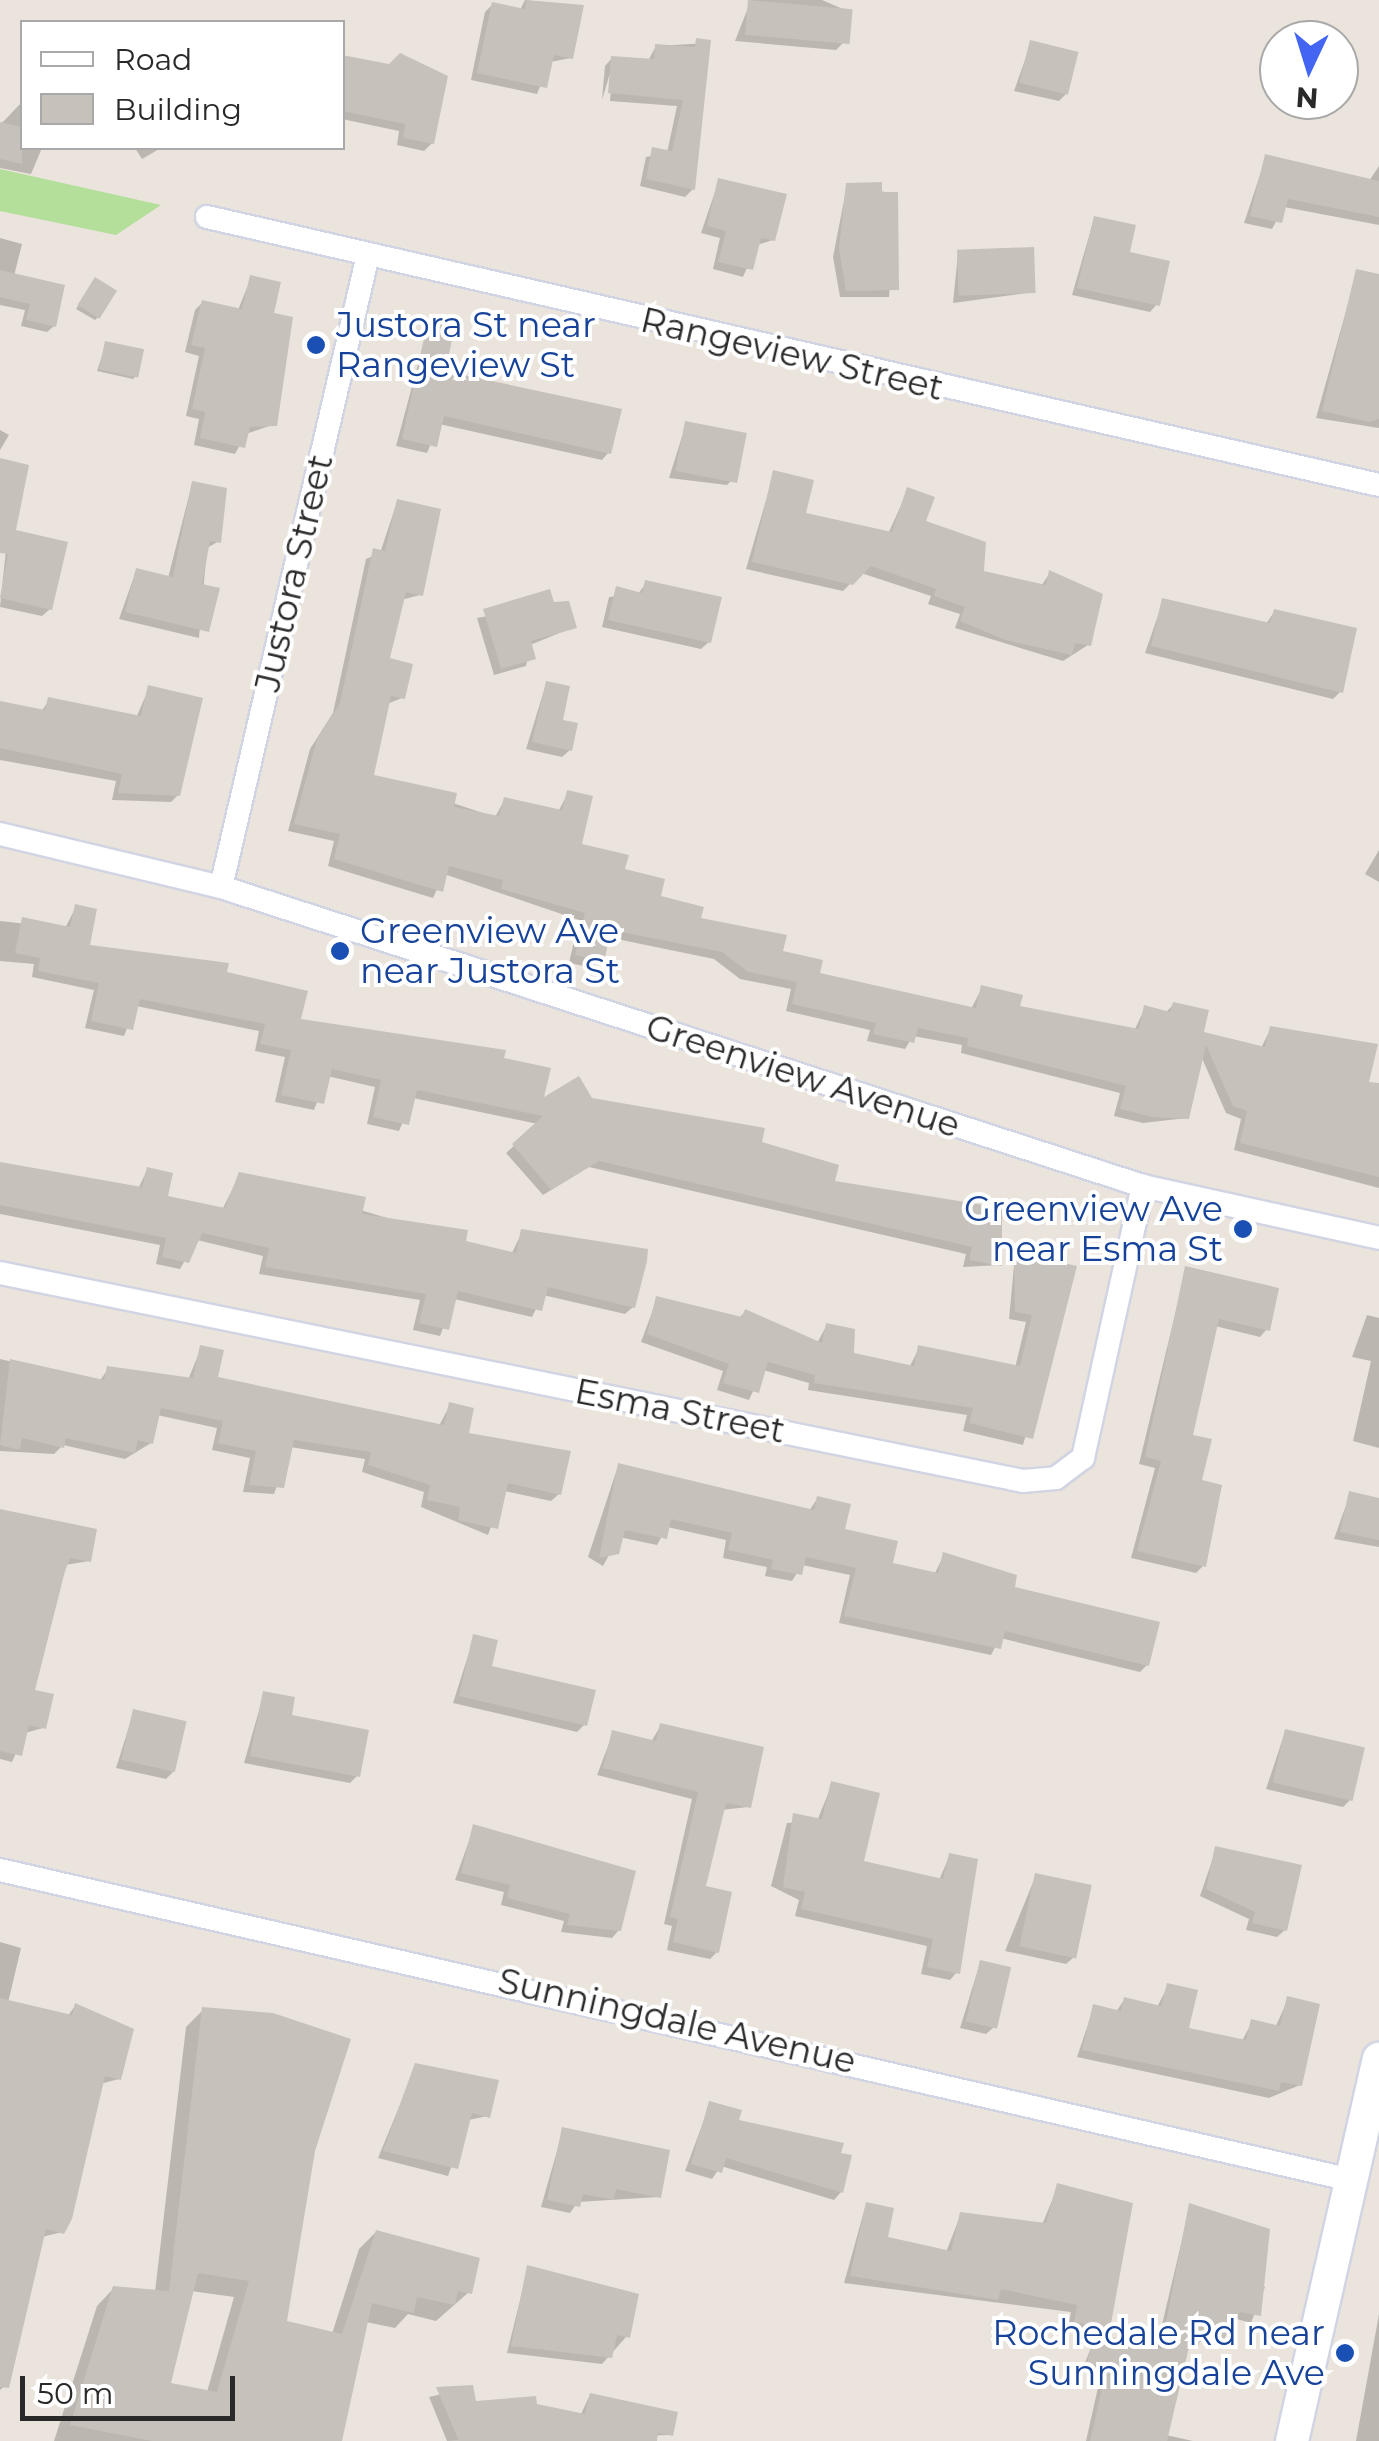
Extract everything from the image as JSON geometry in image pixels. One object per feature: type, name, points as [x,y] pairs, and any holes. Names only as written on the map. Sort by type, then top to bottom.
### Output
[{"type":"main road","points":[[1292,2441],[1379,2059]]},
{"type":"street","name":"Rangeview Street","points":[[207,218],[367,259],[1379,486]]},
{"type":"street","name":"Justora Street","points":[[221,887],[367,259]]},
{"type":"street","name":"Greenview Avenue","points":[[0,834],[221,887],[1143,1186],[1379,1238]]},
{"type":"street","name":"Esma Street","points":[[0,1272],[1024,1481],[1056,1478],[1082,1458],[1143,1186]]},
{"type":"street","name":"Sunningdale Avenue","points":[[0,1870],[1352,2180]]},
{"type":"green space","points":[[0,169],[161,205],[116,235],[0,211]]},
{"type":"building","points":[[526,0],[584,5],[573,59],[554,55],[547,88],[477,73],[492,2],[525,9]]},
{"type":"building","points":[[748,0],[853,9],[850,44],[745,35]]},
{"type":"building","points":[[696,38],[711,40],[695,190],[646,179],[652,147],[672,151],[683,100],[608,93],[611,56],[654,59],[655,44],[695,47]]},
{"type":"building","points":[[1030,40],[1079,52],[1068,95],[1019,83]]},
{"type":"building","points":[[400,53],[448,76],[434,144],[403,138],[405,124],[345,112],[345,56],[389,64]]},
{"type":"building","points":[[0,122],[20,127],[22,164],[0,159]]},
{"type":"building","points":[[1265,154],[1379,181],[1379,217],[1288,199],[1282,223],[1250,216]]},
{"type":"building","points":[[718,178],[787,194],[775,241],[761,238],[753,270],[718,262],[726,231],[707,226]]},
{"type":"building","points":[[882,182],[882,192],[898,192],[899,290],[846,291],[839,248],[846,183]]},
{"type":"building","points":[[1094,216],[1136,225],[1130,252],[1170,261],[1160,306],[1077,288]]},
{"type":"building","points":[[1034,247],[1036,293],[959,296],[957,250]]},
{"type":"building","points":[[1356,269],[1379,274],[1379,419],[1369,422],[1322,411]]},
{"type":"building","points":[[0,270],[65,285],[56,327],[26,320],[30,304],[0,297]]},
{"type":"building","points":[[250,275],[281,282],[274,313],[293,317],[277,426],[250,427],[245,448],[200,438],[205,412],[192,409],[205,348],[191,345],[202,300],[242,309]]},
{"type":"building","points":[[95,277],[117,291],[100,319],[78,305]]},
{"type":"building","points":[[428,320],[455,326],[446,368],[455,373],[622,409],[611,454],[444,416],[437,447],[402,439]]},
{"type":"building","points":[[105,341],[144,349],[138,378],[99,369]]},
{"type":"building","points":[[685,421],[747,433],[737,483],[675,471]]},
{"type":"building","points":[[0,458],[29,465],[16,530],[68,542],[52,610],[0,598],[8,554],[0,553]]},
{"type":"building","points":[[773,470],[814,480],[806,513],[892,532],[907,487],[935,497],[926,521],[986,542],[984,571],[1046,585],[1049,570],[1103,594],[1091,646],[1075,643],[1072,655],[1005,640],[960,621],[965,607],[934,596],[936,589],[871,566],[853,585],[752,562]]},
{"type":"building","points":[[192,481],[227,488],[221,543],[210,541],[202,584],[220,588],[209,632],[125,612],[136,568],[173,577]]},
{"type":"building","points":[[397,499],[441,509],[423,596],[406,592],[390,658],[413,664],[405,699],[391,696],[374,775],[457,793],[454,807],[499,816],[504,797],[562,810],[567,790],[593,796],[582,844],[629,855],[625,869],[665,879],[661,896],[704,907],[701,918],[787,935],[783,951],[823,960],[820,973],[976,1008],[981,985],[1023,995],[1020,1006],[1139,1029],[1144,1005],[1170,1012],[1173,1002],[1209,1010],[1204,1032],[1265,1047],[1270,1026],[1378,1044],[1369,1082],[1379,1083],[1379,1177],[1240,1143],[1247,1111],[1233,1106],[1206,1045],[1189,1119],[1152,1117],[1120,1109],[1126,1086],[967,1046],[968,1038],[918,1028],[914,1043],[873,1034],[876,1023],[792,1004],[797,982],[748,972],[722,952],[611,930],[604,962],[575,955],[585,913],[501,889],[503,880],[449,866],[443,892],[334,859],[340,834],[294,824],[317,739],[340,703],[373,548],[385,551]]},
{"type":"building","points":[[645,580],[722,597],[711,643],[608,620],[616,586],[642,593]]},
{"type":"building","points":[[550,589],[554,602],[569,601],[577,628],[531,641],[536,659],[501,669],[483,609]]},
{"type":"building","points":[[1162,598],[1270,623],[1274,609],[1357,628],[1343,693],[1151,646]]},
{"type":"building","points":[[546,681],[570,686],[563,720],[578,723],[572,751],[532,742]]},
{"type":"building","points":[[148,685],[203,698],[180,796],[118,793],[122,774],[0,748],[0,701],[45,710],[48,697],[141,716]]},
{"type":"building","points":[[75,904],[97,909],[90,945],[229,963],[227,972],[308,991],[301,1019],[506,1050],[504,1058],[551,1068],[544,1097],[579,1076],[592,1098],[765,1128],[762,1142],[839,1165],[835,1181],[1002,1208],[1002,1266],[969,1260],[972,1247],[599,1161],[551,1190],[512,1144],[543,1116],[417,1090],[409,1125],[373,1117],[381,1080],[332,1069],[324,1104],[281,1095],[291,1050],[260,1044],[265,1024],[140,999],[133,1030],[91,1021],[99,983],[38,971],[40,958],[15,953],[22,917],[70,927]]},
{"type":"building","points":[[0,1162],[142,1187],[147,1167],[173,1173],[168,1196],[225,1208],[239,1172],[366,1197],[362,1214],[468,1230],[466,1241],[516,1253],[521,1229],[648,1249],[647,1261],[635,1308],[548,1287],[542,1311],[458,1291],[449,1330],[419,1323],[426,1294],[265,1267],[269,1248],[202,1233],[189,1263],[162,1257],[166,1238],[0,1205]]},
{"type":"building","points":[[1014,1252],[1077,1266],[1033,1439],[969,1423],[973,1408],[814,1383],[815,1375],[768,1362],[759,1393],[723,1383],[729,1364],[647,1334],[656,1296],[742,1317],[745,1309],[822,1343],[826,1323],[855,1329],[854,1353],[914,1366],[918,1345],[1020,1366],[1032,1315],[1015,1312]]},
{"type":"building","points":[[1185,1266],[1279,1288],[1270,1331],[1219,1319],[1193,1435],[1212,1439],[1202,1480],[1222,1485],[1206,1567],[1137,1551],[1161,1461],[1145,1457]]},
{"type":"building","points":[[200,1345],[224,1350],[218,1377],[444,1425],[449,1402],[474,1408],[469,1433],[571,1451],[561,1495],[508,1483],[498,1529],[458,1520],[460,1507],[427,1500],[430,1485],[368,1465],[371,1452],[294,1440],[284,1488],[249,1485],[256,1451],[218,1443],[223,1421],[161,1408],[153,1444],[138,1440],[135,1453],[66,1438],[64,1448],[22,1438],[20,1450],[0,1445],[10,1359],[104,1380],[107,1366],[193,1378]]},
{"type":"building","points":[[618,1463],[814,1510],[817,1496],[851,1504],[845,1529],[898,1541],[893,1563],[938,1573],[943,1552],[1017,1575],[1015,1587],[1160,1622],[1149,1666],[1005,1631],[1001,1649],[844,1616],[856,1568],[806,1557],[802,1575],[771,1569],[773,1560],[728,1550],[732,1533],[671,1519],[667,1539],[625,1530],[619,1554],[599,1558]]},
{"type":"building","points":[[1349,1491],[1379,1498],[1379,1540],[1340,1532]]},
{"type":"building","points":[[0,1509],[97,1529],[91,1562],[70,1558],[65,1571],[35,1690],[54,1694],[46,1729],[29,1725],[22,1756],[0,1751]]},
{"type":"building","points":[[473,1634],[498,1640],[492,1666],[596,1690],[587,1726],[459,1696]]},
{"type":"building","points":[[263,1691],[295,1697],[292,1715],[369,1730],[360,1777],[250,1756]]},
{"type":"building","points":[[133,1709],[187,1721],[175,1772],[121,1760]]},
{"type":"building","points":[[660,1723],[764,1747],[751,1808],[726,1803],[706,1886],[732,1892],[719,1953],[673,1942],[678,1919],[670,1917],[698,1792],[603,1768],[612,1730],[656,1741]]},
{"type":"building","points":[[1285,1729],[1365,1747],[1353,1801],[1273,1783]]},
{"type":"building","points":[[831,1781],[880,1793],[864,1861],[943,1879],[949,1853],[978,1859],[960,1974],[927,1967],[933,1939],[801,1909],[805,1892],[783,1887],[793,1813],[822,1819]]},
{"type":"building","points":[[473,1824],[636,1871],[621,1931],[567,1925],[570,1914],[507,1898],[510,1885],[461,1873]]},
{"type":"building","points":[[1215,1846],[1302,1865],[1287,1931],[1252,1923],[1255,1912],[1206,1889]]},
{"type":"building","points":[[1035,1873],[1092,1885],[1076,1958],[1019,1946]]},
{"type":"building","points":[[980,1960],[1011,1967],[997,2029],[966,2021]]},
{"type":"building","points":[[1167,1983],[1198,1990],[1189,2028],[1246,2040],[1251,2019],[1280,2026],[1287,1996],[1320,2004],[1302,2086],[1281,2082],[1279,2091],[1082,2050],[1093,2004],[1121,2011],[1124,1997],[1161,2006]]},
{"type":"building","points":[[0,1998],[72,2015],[75,2003],[134,2029],[121,2080],[105,2076],[72,2219],[64,2234],[46,2229],[9,2388],[0,2387]]},
{"type":"building","points":[[202,2007],[273,2013],[351,2039],[315,2151],[287,2321],[342,2334],[376,2230],[480,2258],[472,2294],[458,2291],[455,2305],[417,2297],[414,2313],[372,2303],[342,2441],[152,2441],[70,2425],[113,2286],[169,2291]],"holes":[[[198,2273],[249,2281],[217,2392],[171,2383]]]},
{"type":"building","points":[[415,2063],[499,2080],[490,2118],[472,2113],[458,2169],[383,2151]]},
{"type":"building","points":[[709,2101],[742,2110],[739,2120],[844,2143],[841,2153],[852,2155],[843,2193],[726,2158],[722,2173],[691,2164]]},
{"type":"building","points":[[562,2127],[670,2150],[661,2198],[616,2189],[614,2200],[583,2194],[580,2207],[547,2200]]},
{"type":"building","points":[[1057,2183],[1133,2203],[1110,2329],[1074,2322],[1077,2305],[1001,2289],[998,2300],[850,2276],[866,2202],[894,2208],[888,2237],[951,2251],[960,2212],[1046,2223]]},
{"type":"building","points":[[1189,2203],[1270,2229],[1261,2316],[1240,2312],[1224,2339],[1202,2333],[1198,2349],[1189,2347],[1167,2441],[1090,2441],[1107,2367],[1087,2363],[1094,2333],[1161,2349]]},
{"type":"building","points":[[527,2265],[639,2294],[630,2338],[617,2335],[612,2358],[511,2346]]},
{"type":"building","points":[[473,2385],[476,2401],[536,2396],[537,2404],[585,2414],[590,2393],[678,2412],[673,2436],[658,2433],[657,2441],[459,2441],[436,2387]]},
{"type":"place","name":"Justora St near Rangeview St","points":[[316,345]]},
{"type":"place","name":"Greenview Ave near Justora St","points":[[340,951]]},
{"type":"place","name":"Greenview Ave near Esma St","points":[[1243,1229]]},
{"type":"place","name":"Rochedale Rd near Sunningdale Ave","points":[[1345,2353]]}]
